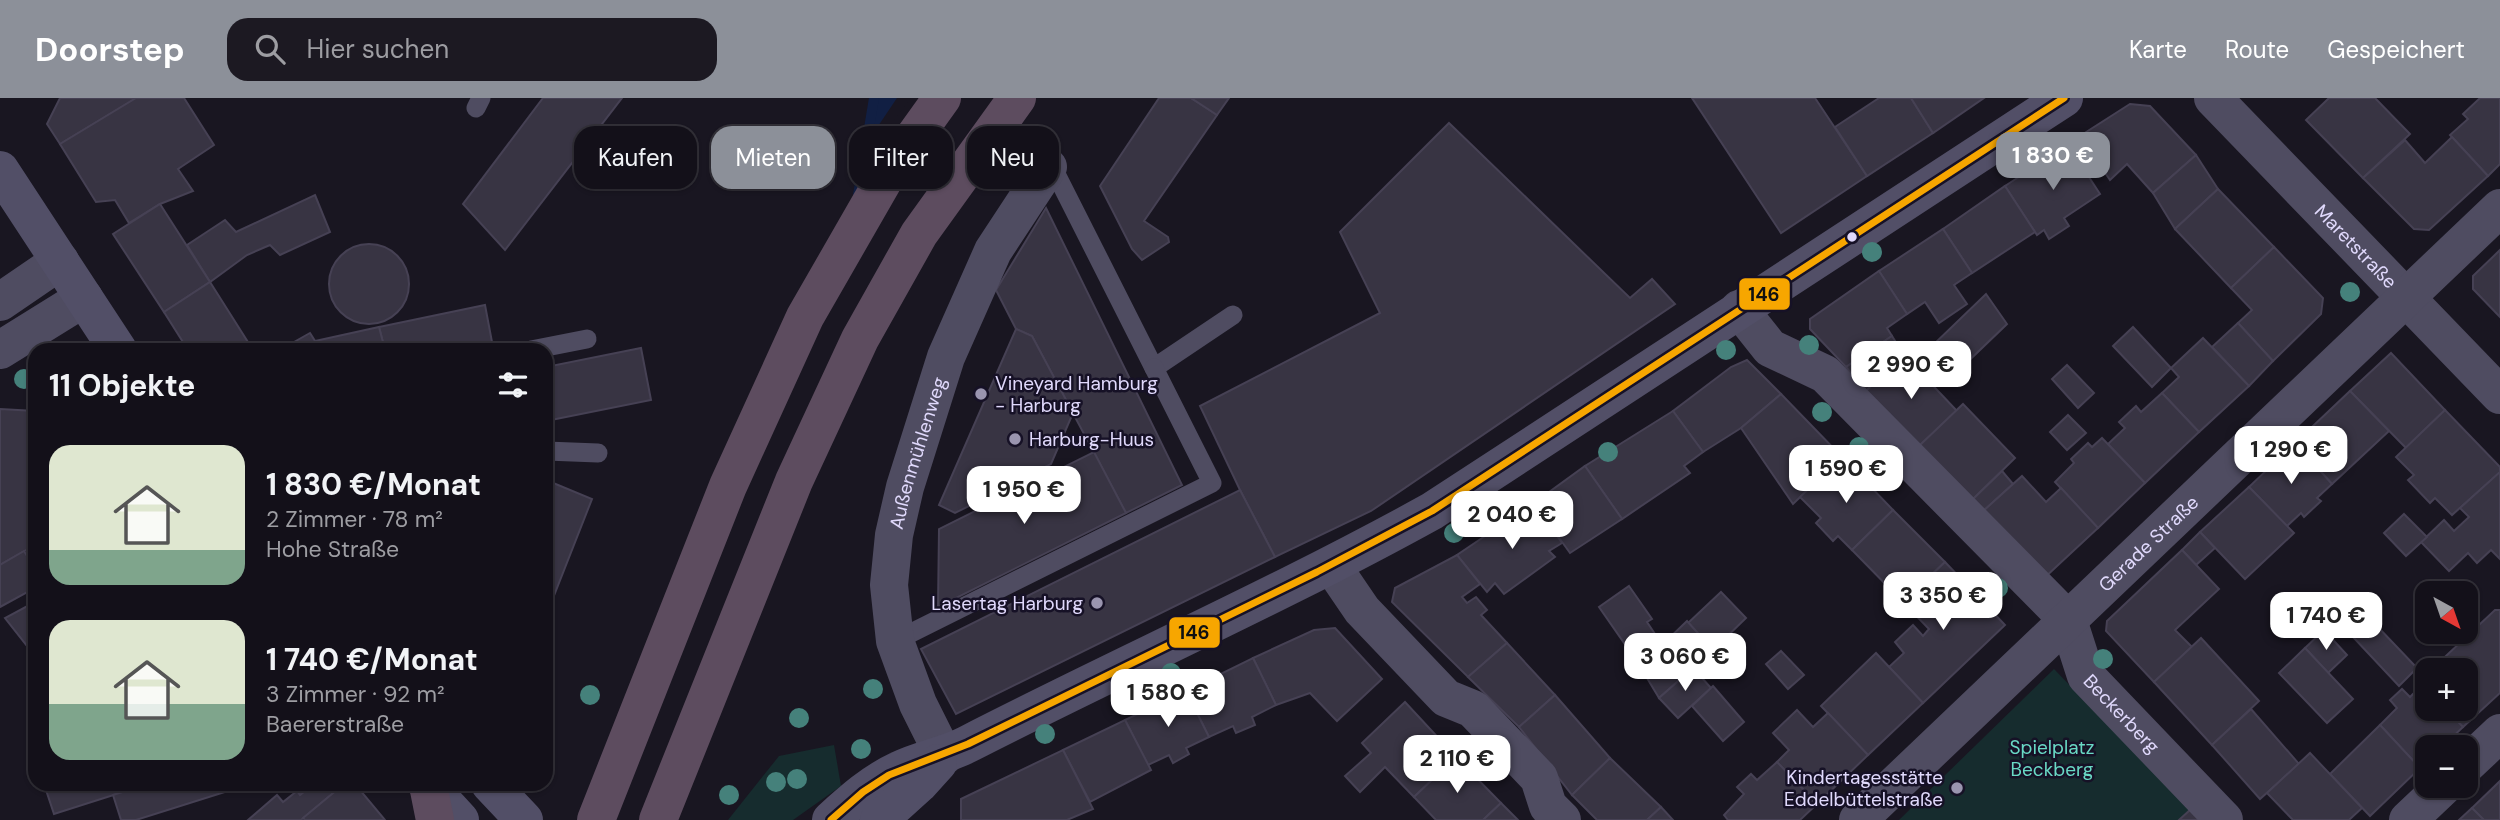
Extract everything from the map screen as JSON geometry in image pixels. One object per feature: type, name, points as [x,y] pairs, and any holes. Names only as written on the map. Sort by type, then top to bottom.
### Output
[{"type":"highway","points":[[596,820],[728,486],[805,317],[886,176],[942,98]]},
{"type":"highway","points":[[658,820],[794,481],[860,340],[919,234],[1017,98]]},
{"type":"street","points":[[831,820],[858,796],[900,769],[944,756],[1012,720],[1332,566],[1432,511],[2064,98]]},
{"type":"street","name":"Maretstraße","points":[[2213,98],[2500,395]]},
{"type":"street","points":[[0,170],[113,343]]},
{"type":"street","name":"Außenmühlenweg","points":[[944,756],[918,705],[895,641],[890,585],[894,535],[905,487],[946,357],[993,251],[1034,189]]},
{"type":"street","name":"Gerade Straße","points":[[1858,820],[2500,208]]},
{"type":"street","points":[[0,302],[60,261]]},
{"type":"street","points":[[0,350],[84,298]]},
{"type":"street","name":"Beckerberg","points":[[1739,309],[1770,348],[1825,374],[2068,620],[2086,676],[2224,820]]},
{"type":"street","points":[[1332,566],[1362,610],[1446,698],[1473,709],[1539,778],[1548,806],[1562,820]]},
{"type":"street","points":[[2478,754],[2500,733]]},
{"type":"street","points":[[879,820],[919,784],[944,756]]},
{"type":"street","points":[[497,791],[524,820]]},
{"type":"street","points":[[430,796],[460,820]]},
{"type":"street","points":[[2408,820],[2431,798]]},
{"type":"lane","points":[[895,641],[1212,483],[1059,180]]},
{"type":"lane","points":[[1154,368],[1233,315]]},
{"type":"lane","points":[[553,346],[587,339]]},
{"type":"lane","points":[[553,451],[598,453]]},
{"type":"green space","name":"Spielplatz Beckberg","points":[[2054,669],[2190,810],[2179,820],[1899,820]]},
{"type":"green space","points":[[834,745],[841,786],[793,820],[728,820],[779,756]]},
{"type":"water","points":[[874,98],[908,98],[886,126],[869,126]]},
{"type":"pier","points":[[897,98],[911,98],[890,126],[878,126]]},
{"type":"building","points":[[60,98],[135,99],[60,144],[47,124]]},
{"type":"building","points":[[136,98],[184,98],[214,145],[178,169],[193,191],[160,204],[129,223],[115,200],[96,202],[60,144]]},
{"type":"building","points":[[543,98],[622,98],[600,126],[574,126],[574,160],[505,250],[463,204]]},
{"type":"building","points":[[1159,98],[1191,98],[1217,115],[1144,221],[1168,237],[1169,242],[1142,260],[1132,249],[1100,186]]},
{"type":"building","points":[[1191,98],[1229,98],[1217,115]]},
{"type":"building","points":[[1692,98],[1815,98],[1867,176],[1781,233]]},
{"type":"building","points":[[1879,98],[1911,98],[1933,133],[1867,176],[1835,127]]},
{"type":"building","points":[[1911,98],[1984,98],[1933,133]]},
{"type":"building","points":[[2329,98],[2375,98],[2410,134],[2363,178],[2306,120]]},
{"type":"building","points":[[2480,98],[2500,98],[2500,164],[2488,176],[2450,135],[2468,119],[2463,114]]},
{"type":"building","points":[[2130,104],[2150,106],[2196,155],[2153,193],[2127,164],[2110,180],[2080,136]]},
{"type":"building","points":[[1449,123],[1630,298],[1652,279],[1675,304],[1371,511],[1275,557],[1200,406],[1380,313],[1340,232]]},
{"type":"building","points":[[2452,137],[2488,176],[2429,230],[2414,229],[2363,178],[2405,140],[2425,163]]},
{"type":"building","points":[[2068,145],[2100,194],[2064,218],[2069,226],[2049,239],[2044,230],[2037,235],[2005,186]]},
{"type":"building","points":[[2196,155],[2218,189],[2175,229],[2153,193]]},
{"type":"building","points":[[2005,186],[2035,232],[1972,273],[1943,229]]},
{"type":"building","points":[[2218,189],[2274,247],[2231,288],[2175,229]]},
{"type":"building","points":[[315,195],[330,232],[280,255],[270,245],[247,255],[210,282],[187,245],[225,220],[236,232]]},
{"type":"building","points":[[160,204],[210,282],[164,312],[113,234]]},
{"type":"building","points":[[1046,208],[1182,485],[1126,513],[1032,336],[1016,329],[996,290]]},
{"type":"building","points":[[1943,229],[1972,273],[1954,285],[1967,304],[1939,323],[1925,302],[1907,314],[1879,271]]},
{"type":"building","points":[[369,244],[384,247],[397,256],[406,269],[409,284],[406,299],[397,312],[384,321],[369,324],[354,321],[341,312],[332,299],[329,284],[332,269],[341,256],[354,247]]},
{"type":"building","points":[[2274,247],[2323,298],[2321,314],[2273,361],[2238,323],[2252,310],[2231,288]]},
{"type":"building","points":[[2500,250],[2500,317],[2473,289],[2473,276]]},
{"type":"building","points":[[1879,271],[1907,314],[1887,328],[1892,336],[1846,367],[1810,329],[1810,319]]},
{"type":"building","points":[[210,282],[249,343],[184,343],[164,312]]},
{"type":"building","points":[[1986,294],[2007,324],[1957,372],[1932,346]]},
{"type":"building","points":[[485,305],[492,342],[383,343],[379,327]]},
{"type":"building","points":[[2238,323],[2273,361],[2249,386],[2212,347]]},
{"type":"building","points":[[379,327],[383,343],[315,343]]},
{"type":"building","points":[[2133,327],[2171,368],[2152,387],[2113,346]]},
{"type":"building","name":"Harburg-Huus","points":[[1016,329],[1032,336],[1073,413],[1051,464],[1010,484],[1005,483],[1003,489],[955,513],[939,505]]},
{"type":"building","points":[[310,333],[315,343],[292,343]]},
{"type":"building","points":[[1892,336],[1904,355],[1866,391],[1846,367]]},
{"type":"building","points":[[2203,338],[2249,386],[2199,432],[2162,393],[2179,377],[2171,368]]},
{"type":"building","points":[[641,348],[651,400],[553,420],[553,366]]},
{"type":"building","points":[[2391,353],[2445,410],[2406,448],[2350,391]]},
{"type":"building","points":[[1904,355],[1957,411],[1919,446],[1866,391]]},
{"type":"building","points":[[1747,360],[1781,394],[1741,428],[1703,452],[1673,411],[1731,367]]},
{"type":"building","points":[[2067,365],[2094,393],[2078,408],[2052,379]]},
{"type":"building","points":[[2350,391],[2389,431],[2332,484],[2295,443]]},
{"type":"building","points":[[2162,393],[2199,432],[2145,483],[2108,444],[2125,428],[2119,422],[2136,406],[2141,412]]},
{"type":"building","points":[[1781,394],[1842,457],[1793,504],[1741,428]]},
{"type":"building","points":[[1963,404],[2015,458],[1971,501],[1919,446]]},
{"type":"building","points":[[0,409],[28,411],[28,549],[0,565]]},
{"type":"building","points":[[2445,410],[2500,467],[2500,472],[2452,515],[2435,498],[2430,503],[2408,480],[2414,475],[2396,457]]},
{"type":"building","points":[[1673,411],[1703,452],[1684,466],[1690,473],[1622,519],[1585,466]]},
{"type":"building","points":[[2068,415],[2086,433],[2067,450],[2050,432]]},
{"type":"building","points":[[2102,438],[2145,483],[2098,528],[2055,482],[2074,463],[2071,459],[2088,443],[2092,447]]},
{"type":"building","points":[[2295,443],[2332,484],[2317,498],[2321,501],[2304,517],[2301,513],[2287,526],[2249,487]]},
{"type":"building","points":[[1094,452],[1126,513],[938,607],[939,529]]},
{"type":"building","points":[[1842,457],[1893,510],[1852,550],[1838,536],[1833,541],[1816,523],[1821,518],[1800,497]]},
{"type":"building","points":[[1585,466],[1622,519],[1570,553],[1534,503]]},
{"type":"building","points":[[2002,471],[2013,484],[1981,513],[1971,501]]},
{"type":"building","points":[[2500,472],[2500,559],[2491,550],[2477,563],[2468,553],[2449,571],[2421,542],[2444,520],[2454,531],[2469,517],[2460,508]]},
{"type":"building","points":[[2022,476],[2046,502],[2061,488],[2098,528],[2043,579],[1981,513]]},
{"type":"building","points":[[553,483],[592,499],[553,598]]},
{"type":"building","points":[[2249,487],[2294,533],[2245,579],[2200,532]]},
{"type":"building","name":"Lasertag Harburg","points":[[1240,490],[1275,557],[956,714],[921,649]]},
{"type":"building","points":[[1534,503],[1562,543],[1549,551],[1555,557],[1504,594],[1495,583],[1487,592],[1457,555]]},
{"type":"building","points":[[1893,510],[1945,562],[1903,602],[1852,550]]},
{"type":"building","points":[[2404,514],[2427,537],[2406,556],[2384,533]]},
{"type":"building","points":[[2200,532],[2215,548],[2196,565],[2182,550]]},
{"type":"building","points":[[2182,550],[2219,589],[2175,630],[2192,647],[2154,682],[2106,631],[2107,621]]},
{"type":"building","points":[[24,551],[28,558],[28,592],[0,607],[0,565]]},
{"type":"building","points":[[1457,555],[1480,584],[1462,597],[1467,603],[1476,597],[1487,610],[1481,615],[1507,643],[1468,677],[1392,602],[1395,588]]},
{"type":"building","points":[[1945,562],[2005,625],[1923,703],[1889,667],[1904,653],[1895,642],[1913,625],[1923,636],[1929,629],[1903,602]]},
{"type":"building","points":[[1629,586],[1652,619],[1647,622],[1663,646],[1638,663],[1599,607]]},
{"type":"building","points":[[1721,592],[1746,618],[1713,650],[1688,623]]},
{"type":"building","points":[[2356,604],[2415,666],[2415,670],[2399,686],[2338,621]]},
{"type":"building","points":[[28,606],[28,647],[5,618]]},
{"type":"building","points":[[2495,610],[2500,610],[2500,693],[2478,713],[2478,658],[2444,658],[2459,644],[2478,644],[2478,626]]},
{"type":"building","points":[[1687,621],[1713,650],[1659,698],[1638,663],[1663,646]]},
{"type":"building","points":[[1335,628],[1382,679],[1337,721],[1310,693],[1276,705],[1253,658],[1314,630]]},
{"type":"building","points":[[2324,630],[2347,655],[2328,673],[2305,648]]},
{"type":"building","points":[[2201,638],[2259,701],[2212,745],[2154,682]]},
{"type":"building","points":[[1507,643],[1555,695],[1519,727],[1468,677]]},
{"type":"building","points":[[2305,648],[2353,699],[2327,723],[2279,673]]},
{"type":"building","points":[[1781,651],[1804,675],[1788,689],[1766,664]]},
{"type":"building","points":[[1876,653],[1923,703],[1868,755],[1821,706]]},
{"type":"building","points":[[1253,658],[1276,705],[1252,717],[1255,725],[1236,733],[1233,726],[1209,737],[1186,691]]},
{"type":"building","points":[[1693,668],[1711,688],[1678,718],[1659,698]]},
{"type":"building","points":[[1713,686],[1744,722],[1723,741],[1692,706]]},
{"type":"building","points":[[2402,689],[2410,697],[2415,692],[2415,721],[2457,721],[2463,727],[2455,735],[2415,735],[2415,763],[2380,725],[2397,708],[2390,700]]},
{"type":"building","points":[[1186,691],[1209,737],[1186,748],[1189,754],[1173,763],[1169,755],[1148,765],[1125,720]]},
{"type":"building","points":[[1555,695],[1610,758],[1572,795],[1519,727]]},
{"type":"building","points":[[1405,702],[1456,757],[1414,797],[1385,767],[1360,792],[1345,776],[1371,753],[1362,743]]},
{"type":"building","points":[[2251,709],[2299,764],[2260,799],[2212,745]]},
{"type":"building","points":[[1797,710],[1813,727],[1828,713],[1868,755],[1817,804],[1777,762],[1789,750],[1773,733]]},
{"type":"building","points":[[1125,720],[1151,770],[1090,802],[1063,750]]},
{"type":"building","points":[[2457,721],[2470,721],[2463,727]]},
{"type":"building","points":[[2380,725],[2415,763],[2415,773],[2370,816],[2330,774]]},
{"type":"building","points":[[1063,750],[1093,809],[1067,820],[961,820],[961,799]]},
{"type":"building","points":[[2310,753],[2362,808],[2349,820],[2293,820],[2267,793]]},
{"type":"building","points":[[1456,757],[1501,803],[1483,820],[1436,820],[1414,797]]},
{"type":"building","points":[[1610,758],[1661,807],[1647,820],[1597,820],[1572,795]]},
{"type":"building","points":[[1777,762],[1817,804],[1800,820],[1728,820],[1724,815],[1744,794],[1737,787],[1751,774],[1757,780]]},
{"type":"building","points":[[2500,781],[2500,820],[2484,820],[2472,808]]},
{"type":"building","points":[[46,791],[126,791],[54,814]]},
{"type":"building","points":[[126,791],[228,791],[136,820],[121,820],[113,795]]},
{"type":"building","points":[[297,791],[300,795],[305,791],[336,791],[301,820],[248,820],[277,795],[283,802]]},
{"type":"building","points":[[336,791],[361,791],[385,820],[305,820],[303,818]]},
{"type":"building","points":[[1501,803],[1518,820],[1483,820]]},
{"type":"building","points":[[1661,807],[1673,820],[1647,820]]},
{"type":"building","points":[[2472,808],[2484,820],[2459,820]]},
{"type":"building","points":[[2190,810],[2200,820],[2179,820]]},
{"type":"waterway","points":[[858,195],[874,98]]},
{"type":"transit line","name":"146","points":[[831,820],[863,792],[889,775],[968,744],[1317,572],[1432,511],[2064,98]]},
{"type":"place","name":"Vineyard Hamburg - Harburg","points":[[981,394]]},
{"type":"place","name":"Harburg-Huus","points":[[1015,439]]},
{"type":"place","name":"Lasertag Harburg","points":[[1097,603]]},
{"type":"place","name":"Kindertagesstätte Eddelbüttelstraße","points":[[1957,788]]}]
